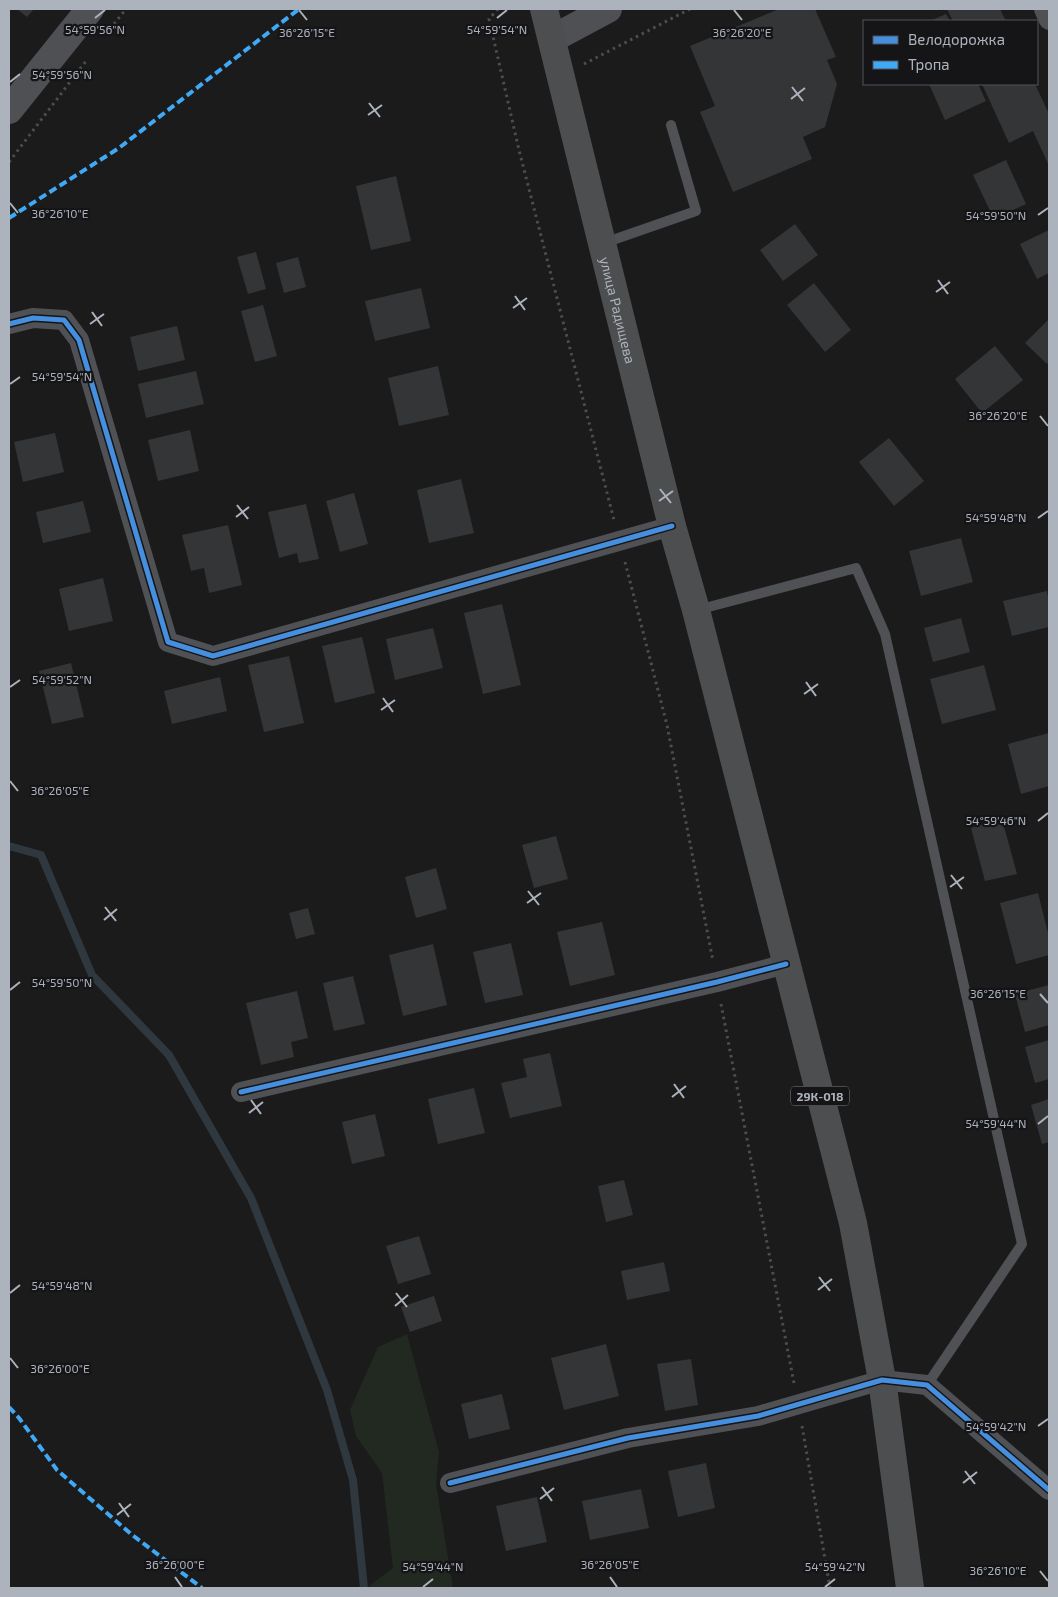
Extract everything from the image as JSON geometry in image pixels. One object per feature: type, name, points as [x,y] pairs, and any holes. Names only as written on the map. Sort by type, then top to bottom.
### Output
[{"type":"main road","name":"улица Радищева","points":[[544,9],[672,526],[696,610]]},
{"type":"main road","name":"29К-018","points":[[696,610],[853,1223],[882,1380],[910,1588]]},
{"type":"street","points":[[9,110],[90,9]]},
{"type":"street","points":[[552,39],[608,9]]},
{"type":"street","points":[[1044,9],[1049,20]]},
{"type":"street","points":[[9,324],[33,318],[64,320],[79,340],[168,642],[213,656],[672,526]]},
{"type":"street","points":[[241,1092],[717,982],[786,964]]},
{"type":"street","points":[[450,1483],[628,1438],[758,1416],[882,1380],[927,1385],[1049,1490]]},
{"type":"lane","points":[[603,244],[696,211],[672,126]]},
{"type":"lane","points":[[696,610],[856,568],[885,634],[1022,1244],[927,1385]]},
{"type":"path","points":[[108,32],[126,9]]},
{"type":"path","points":[[498,9],[489,19],[521,160],[667,725],[798,1404],[830,1588]]},
{"type":"path","points":[[584,64],[690,9]]},
{"type":"path","points":[[9,162],[91,55]]},
{"type":"shaded area","points":[[407,1334],[439,1452],[436,1484],[453,1588],[370,1588],[369,1586],[393,1568],[382,1473],[356,1436],[350,1410],[378,1347]]},
{"type":"building","points":[[17,9],[34,9],[27,17]]},
{"type":"building","points":[[779,9],[815,9],[836,57],[827,60],[837,84],[825,127],[803,137],[812,159],[733,192],[700,112],[715,106],[690,46]]},
{"type":"building","points":[[947,9],[1000,9],[1006,20],[952,20]]},
{"type":"building","points":[[946,14],[949,20],[932,20]]},
{"type":"building","points":[[929,85],[978,85],[986,101],[945,120]]},
{"type":"building","points":[[982,85],[1035,85],[1049,114],[1049,166],[1033,131],[1009,143]]},
{"type":"building","points":[[1006,160],[1026,204],[994,219],[973,175]]},
{"type":"building","points":[[396,176],[411,241],[371,250],[356,186]]},
{"type":"building","points":[[795,224],[818,255],[783,281],[760,250]]},
{"type":"building","points":[[1049,230],[1049,273],[1037,279],[1020,244]]},
{"type":"building","points":[[256,252],[266,289],[248,294],[237,257]]},
{"type":"building","points":[[298,257],[306,287],[284,293],[276,263]]},
{"type":"building","points":[[814,283],[851,330],[825,352],[787,305]]},
{"type":"building","points":[[421,288],[430,328],[375,341],[365,301]]},
{"type":"building","points":[[263,305],[277,356],[255,362],[241,311]]},
{"type":"building","points":[[1049,319],[1049,361],[1047,364],[1025,343]]},
{"type":"building","points":[[177,326],[185,360],[138,371],[130,337]]},
{"type":"building","points":[[995,346],[1023,380],[982,413],[955,379]]},
{"type":"building","points":[[438,366],[449,415],[399,426],[388,378]]},
{"type":"building","points":[[196,371],[204,404],[146,418],[138,384]]},
{"type":"building","points":[[190,430],[199,471],[158,481],[148,440]]},
{"type":"building","points":[[55,433],[64,472],[23,482],[14,442]]},
{"type":"building","points":[[889,438],[924,481],[894,506],[859,462]]},
{"type":"building","points":[[461,479],[474,533],[429,543],[417,490]]},
{"type":"building","points":[[354,493],[368,544],[340,552],[326,501]]},
{"type":"building","points":[[83,501],[91,532],[43,543],[36,512]]},
{"type":"building","points":[[306,504],[319,559],[299,563],[297,553],[279,558],[268,512]]},
{"type":"building","points":[[228,525],[242,585],[209,593],[204,568],[191,571],[182,535]]},
{"type":"building","points":[[961,538],[973,582],[921,596],[909,551]]},
{"type":"building","points":[[103,578],[113,621],[69,631],[59,589]]},
{"type":"building","points":[[1047,591],[1049,627],[1012,636],[1003,601]]},
{"type":"building","points":[[502,604],[521,685],[483,694],[464,613]]},
{"type":"building","points":[[961,618],[970,652],[933,662],[924,628]]},
{"type":"building","points":[[433,628],[443,668],[395,680],[386,639]]},
{"type":"building","points":[[362,637],[375,693],[335,703],[322,646]]},
{"type":"building","points":[[289,656],[304,723],[264,732],[248,665]]},
{"type":"building","points":[[71,663],[84,717],[52,724],[39,671]]},
{"type":"building","points":[[984,665],[996,710],[942,724],[930,679]]},
{"type":"building","points":[[220,677],[227,711],[172,724],[164,691]]},
{"type":"building","points":[[1049,733],[1049,786],[1021,794],[1008,744]]},
{"type":"building","points":[[1002,819],[1017,874],[985,881],[971,828]]},
{"type":"building","points":[[556,836],[568,879],[534,888],[522,845]]},
{"type":"building","points":[[436,868],[447,909],[416,918],[405,877]]},
{"type":"building","points":[[1038,893],[1049,937],[1049,955],[1016,964],[1000,903]]},
{"type":"building","points":[[308,908],[315,934],[296,939],[289,913]]},
{"type":"building","points":[[602,922],[615,975],[570,986],[557,932]]},
{"type":"building","points":[[511,943],[523,995],[485,1003],[473,952]]},
{"type":"building","points":[[433,944],[447,1005],[403,1016],[389,955]]},
{"type":"building","points":[[353,976],[365,1024],[334,1031],[323,983]]},
{"type":"building","points":[[1049,985],[1049,1025],[1025,1032],[1015,994]]},
{"type":"building","points":[[297,991],[308,1038],[291,1042],[294,1057],[261,1065],[246,1003]]},
{"type":"building","points":[[1049,1040],[1049,1079],[1035,1083],[1025,1047]]},
{"type":"building","points":[[550,1053],[562,1106],[510,1118],[501,1083],[527,1077],[523,1059]]},
{"type":"building","points":[[474,1088],[485,1133],[438,1144],[428,1099]]},
{"type":"building","points":[[1049,1099],[1049,1142],[1042,1144],[1031,1105]]},
{"type":"building","points":[[375,1114],[385,1156],[352,1164],[342,1122]]},
{"type":"building","points":[[624,1180],[633,1215],[606,1222],[598,1186]]},
{"type":"building","points":[[419,1236],[431,1274],[398,1284],[386,1246]]},
{"type":"building","points":[[664,1262],[670,1291],[627,1300],[621,1271]]},
{"type":"building","points":[[434,1296],[442,1321],[410,1332],[401,1307]]},
{"type":"building","points":[[606,1344],[619,1396],[564,1410],[551,1358]]},
{"type":"building","points":[[691,1359],[698,1405],[665,1411],[657,1364]]},
{"type":"building","points":[[502,1394],[510,1429],[469,1439],[461,1404]]},
{"type":"building","points":[[706,1463],[715,1508],[678,1517],[668,1471]]},
{"type":"building","points":[[641,1489],[649,1528],[590,1540],[582,1501]]},
{"type":"building","points":[[537,1497],[547,1542],[506,1551],[496,1506]]},
{"type":"waterway","points":[[9,846],[41,855],[92,975],[169,1055],[251,1198],[327,1390],[353,1480],[364,1588]]},
{"type":"marked path","points":[[9,218],[119,148],[299,9]]},
{"type":"marked path","points":[[9,1407],[57,1470],[131,1534],[202,1588]]},
{"type":"cycle path","points":[[9,324],[33,318],[64,320],[79,340],[168,642],[213,656],[672,526]]},
{"type":"cycle path","points":[[241,1092],[717,982],[786,964]]},
{"type":"cycle path","points":[[450,1483],[628,1438],[758,1416],[882,1380],[927,1385],[1049,1490]]}]
